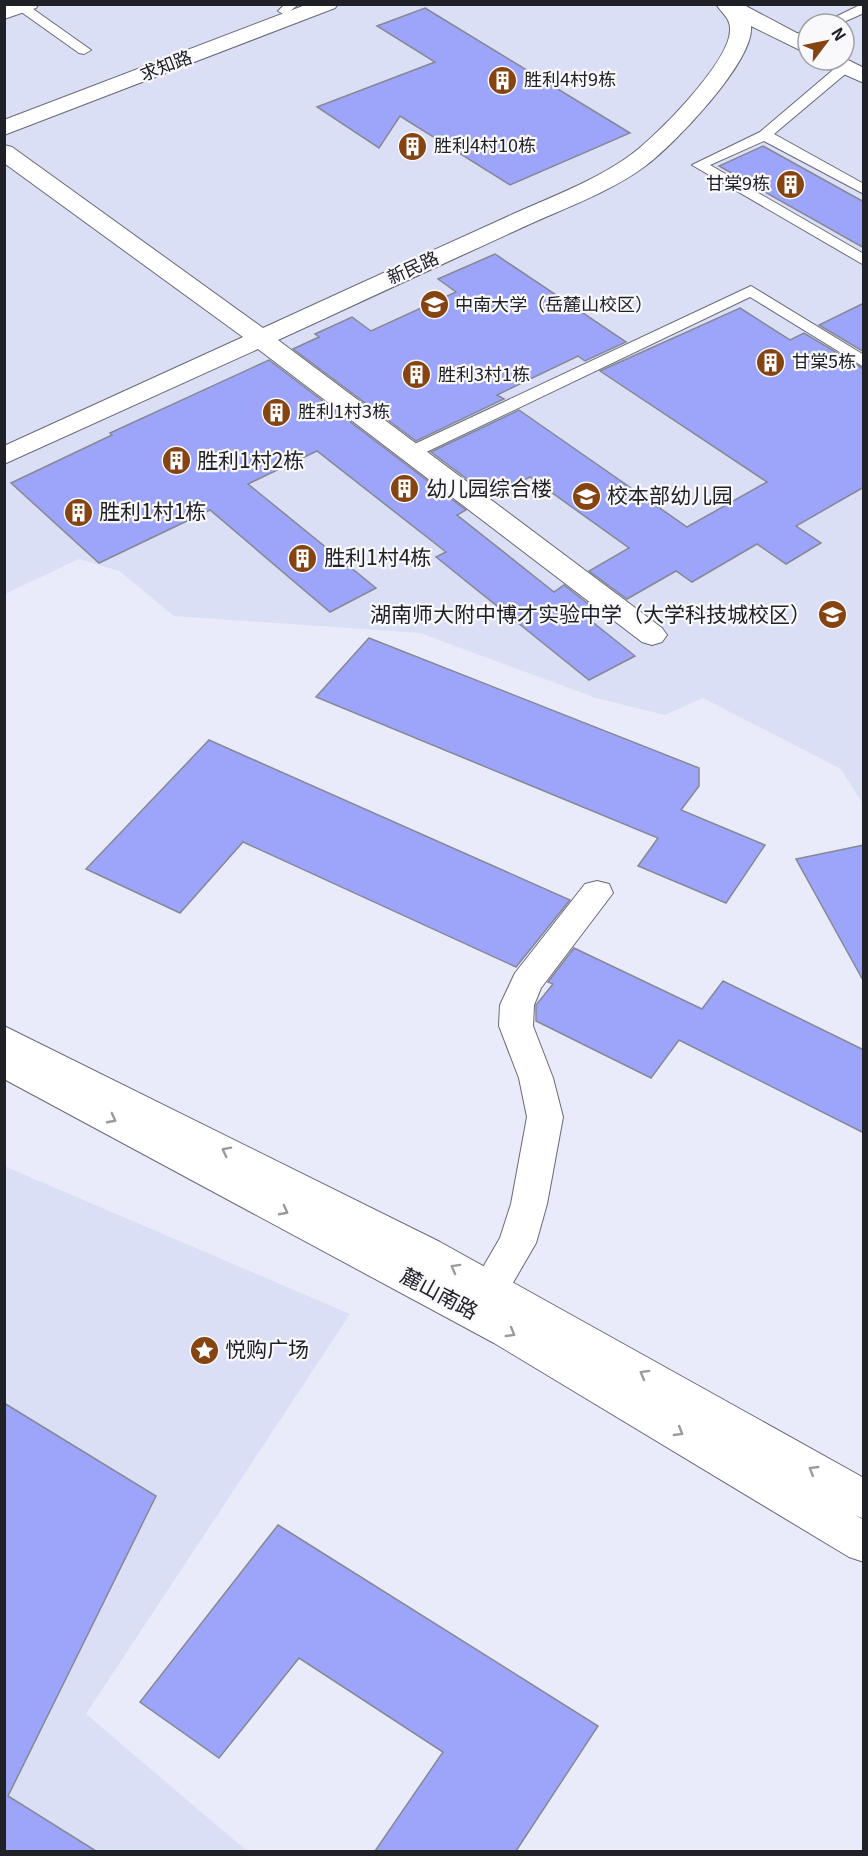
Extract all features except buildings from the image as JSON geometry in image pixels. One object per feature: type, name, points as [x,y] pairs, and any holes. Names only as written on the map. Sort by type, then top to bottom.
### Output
[{"type":"street","name":"求知路","points":[[4,128],[328,4]]},
{"type":"street","points":[[728,6],[796,37]]},
{"type":"street","name":"新民路","points":[[4,456],[556,203],[635,163],[660,142],[728,61],[740,38],[741,29],[728,6]]},
{"type":"street","name":"求知路","points":[[4,117],[294,7]]},
{"type":"street","points":[[4,153],[260,338],[652,635]]},
{"type":"street","points":[[483,1301],[517,1243],[529,1204],[545,1117],[537,1078],[516,1026],[517,1005],[527,982],[597,893]]},
{"type":"street","name":"麓山南路","points":[[4,1039],[427,1253],[483,1301],[864,1542]]},
{"type":"street","name":"麓山南路","points":[[4,1062],[483,1301],[864,1500]]},
{"type":"lane","points":[[18,7],[84,50]]},
{"type":"lane","points":[[842,72],[765,135],[699,165],[864,261]]},
{"type":"lane","points":[[765,135],[864,190]]},
{"type":"lane","points":[[412,452],[751,291],[864,362]]},
{"type":"shaded area","name":"中南大学（岳麓山校区）","points":[[4,5],[863,5],[863,804],[841,769],[703,698],[665,715],[596,698],[420,633],[174,616],[119,571],[79,559],[5,594]]},
{"type":"shaded area","points":[[4,1166],[350,1314],[86,1714],[247,1851],[5,1851]]},
{"type":"place","name":"胜利4村9栋","points":[[503,80]]},
{"type":"place","name":"胜利4村10栋","points":[[413,146]]},
{"type":"place","name":"甘棠9栋","points":[[791,184]]},
{"type":"place","name":"中南大学（岳麓山校区）","points":[[434,305]]},
{"type":"place","name":"甘棠5栋","points":[[771,362]]},
{"type":"place","name":"胜利3村1栋","points":[[417,375]]},
{"type":"place","name":"胜利1村3栋","points":[[277,412]]},
{"type":"place","name":"胜利1村2栋","points":[[176,461]]},
{"type":"place","name":"幼儿园综合楼","points":[[405,489]]},
{"type":"place","name":"校本部幼儿园","points":[[586,496]]},
{"type":"place","name":"胜利1村1栋","points":[[78,512]]},
{"type":"place","name":"胜利1村4栋","points":[[303,558]]},
{"type":"place","name":"湖南师大附中博才实验中学（大学科技城校区）","points":[[832,615]]},
{"type":"place","name":"悦购广场","points":[[204,1350]]}]
